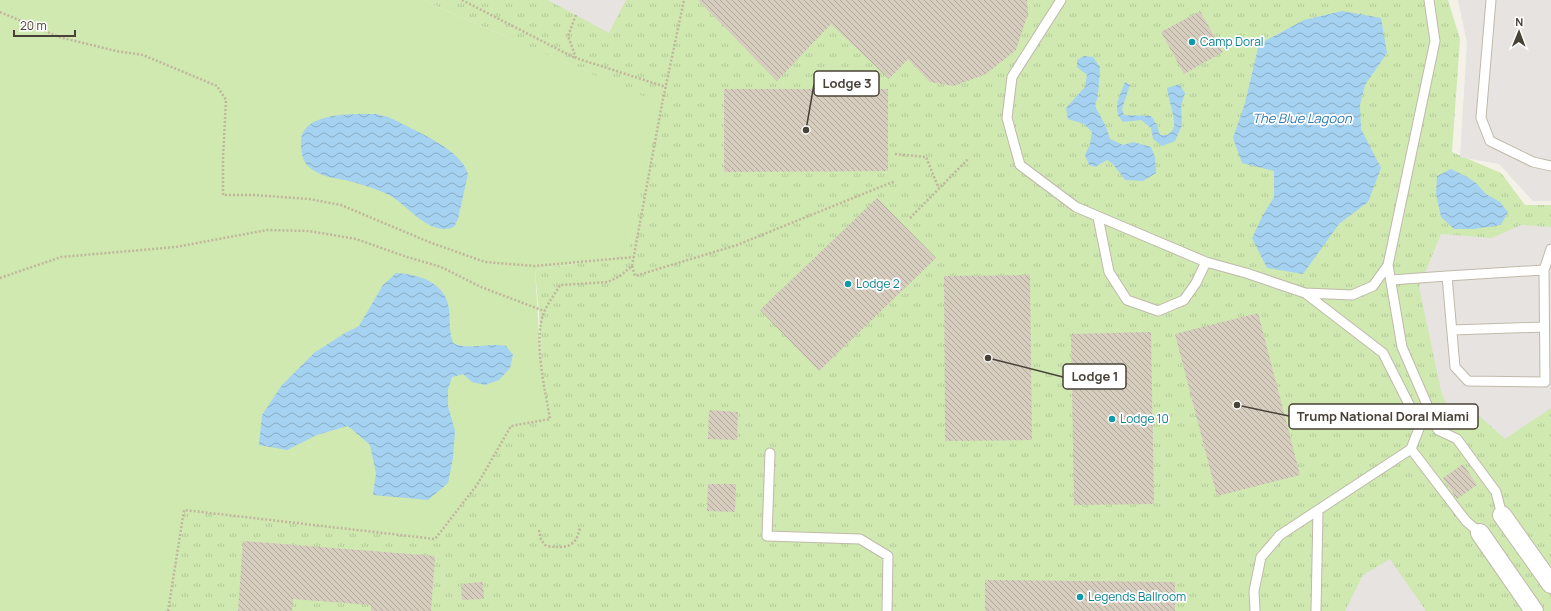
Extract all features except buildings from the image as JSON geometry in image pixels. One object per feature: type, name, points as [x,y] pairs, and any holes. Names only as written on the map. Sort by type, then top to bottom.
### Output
[{"type":"street","points":[[1502,515],[1551,584]]},
{"type":"street","points":[[1480,533],[1534,611]]},
{"type":"lane","points":[[1061,0],[1012,77],[1007,118],[1020,165],[1076,207],[1098,217],[1206,262],[1246,273],[1305,293],[1352,295],[1373,286],[1388,265]]},
{"type":"lane","points":[[1429,0],[1435,41],[1388,265],[1402,347],[1438,430],[1457,439],[1496,492],[1502,515]]},
{"type":"lane","points":[[1491,0],[1481,118],[1490,141],[1533,162],[1551,166]]},
{"type":"lane","points":[[1098,217],[1109,272],[1127,300],[1158,310],[1184,300],[1196,283],[1206,262]]},
{"type":"lane","points":[[1447,276],[1455,367],[1468,381],[1545,382],[1544,270],[1551,249]]},
{"type":"lane","points":[[1391,280],[1544,270]]},
{"type":"lane","points":[[1255,611],[1254,591],[1261,557],[1280,535],[1411,449],[1420,426],[1383,352],[1305,293]]},
{"type":"lane","points":[[1452,330],[1544,327]]},
{"type":"lane","points":[[1411,449],[1466,521],[1480,533]]},
{"type":"lane","points":[[770,453],[767,536],[860,539],[866,542],[888,556],[887,611]]},
{"type":"lane","points":[[1316,611],[1318,511]]},
{"type":"path","points":[[462,0],[576,58],[666,87]]},
{"type":"path","points":[[684,0],[662,104],[632,266],[635,276],[737,245],[895,181]]},
{"type":"path","points":[[0,12],[59,37],[116,51],[143,55],[217,86],[226,100],[223,195],[254,195],[309,199],[341,206],[429,242],[485,262],[534,266],[634,257]]},
{"type":"path","points":[[576,15],[568,36],[576,58]]},
{"type":"path","points":[[894,154],[926,156],[939,189]]},
{"type":"path","points":[[910,218],[968,159]]},
{"type":"path","points":[[0,278],[61,257],[176,247],[267,230],[309,231],[356,239],[441,267],[481,287],[544,311]]},
{"type":"path","points":[[168,611],[184,510],[434,539],[477,485],[511,426],[550,419],[541,365],[540,326],[544,311],[560,286],[608,282],[620,276],[632,266]]},
{"type":"path","points":[[539,530],[541,540],[546,546],[562,548],[570,545],[578,537],[580,527]]},
{"type":"green space","points":[[0,0],[422,0],[662,104],[627,255],[535,270],[541,365],[550,419],[477,485],[435,539],[184,510],[168,611],[0,611]]},
{"type":"green space","points":[[422,0],[1448,0],[1460,39],[1452,152],[1501,173],[1525,205],[1551,205],[1551,611],[168,611],[184,510],[435,539],[477,485],[511,426],[549,418],[541,365],[540,326],[535,270],[627,255],[661,104]]},
{"type":"shaded area","points":[[548,0],[626,0],[609,33]]},
{"type":"shaded area","points":[[1458,0],[1551,0],[1551,201],[1533,201],[1499,164],[1460,157],[1467,43]]},
{"type":"shaded area","points":[[1521,225],[1551,227],[1551,408],[1505,439],[1475,412],[1450,415],[1441,391],[1419,287],[1441,234],[1492,238]]},
{"type":"shaded area","points":[[1390,559],[1426,611],[1345,611],[1363,575]]},
{"type":"water","name":"The Blue Lagoon","points":[[1342,11],[1381,18],[1387,53],[1365,85],[1360,105],[1361,129],[1381,168],[1368,202],[1339,224],[1303,274],[1267,268],[1252,238],[1274,197],[1274,171],[1242,163],[1233,138],[1245,103],[1259,44],[1304,20]]},
{"type":"water","points":[[1084,56],[1093,57],[1100,67],[1098,95],[1095,106],[1106,127],[1110,139],[1123,145],[1133,142],[1151,147],[1155,157],[1156,173],[1143,181],[1125,180],[1113,164],[1107,160],[1095,167],[1089,165],[1085,155],[1090,144],[1092,132],[1084,124],[1068,119],[1066,108],[1085,87],[1087,75],[1077,67],[1077,60]]},
{"type":"water","points":[[1125,82],[1130,85],[1122,109],[1124,115],[1151,116],[1157,125],[1160,135],[1168,135],[1174,127],[1174,119],[1167,88],[1179,84],[1185,93],[1181,106],[1182,125],[1175,141],[1162,146],[1153,139],[1151,128],[1141,120],[1123,122],[1119,117],[1117,107]]},
{"type":"water","points":[[376,114],[388,117],[427,136],[457,157],[464,165],[468,174],[458,219],[454,227],[445,229],[436,228],[427,224],[389,195],[362,185],[322,175],[309,167],[305,162],[301,144],[303,133],[309,125],[318,120],[342,115]]},
{"type":"water","points":[[1451,169],[1476,183],[1486,194],[1500,202],[1508,212],[1501,225],[1474,229],[1454,229],[1441,217],[1436,194],[1437,176]]},
{"type":"water","points":[[396,273],[412,275],[428,280],[445,296],[448,304],[453,343],[465,346],[506,346],[513,355],[510,368],[499,380],[485,385],[472,382],[463,374],[452,377],[448,389],[448,406],[455,431],[453,458],[448,483],[428,500],[373,495],[376,473],[370,445],[348,426],[317,435],[287,450],[259,445],[262,415],[282,385],[314,353],[345,333],[359,326],[383,285]]},
{"type":"place","name":"Camp Doral","points":[[1192,42]]},
{"type":"place","name":"Lodge 3","points":[[806,130]]},
{"type":"place","name":"Lodge 2","points":[[848,284]]},
{"type":"place","name":"Lodge 1","points":[[988,358]]},
{"type":"place","name":"Trump National Doral Miami","points":[[1237,405]]},
{"type":"place","name":"Lodge 10","points":[[1112,419]]},
{"type":"place","name":"Legends Ballroom","points":[[1080,597]]}]
